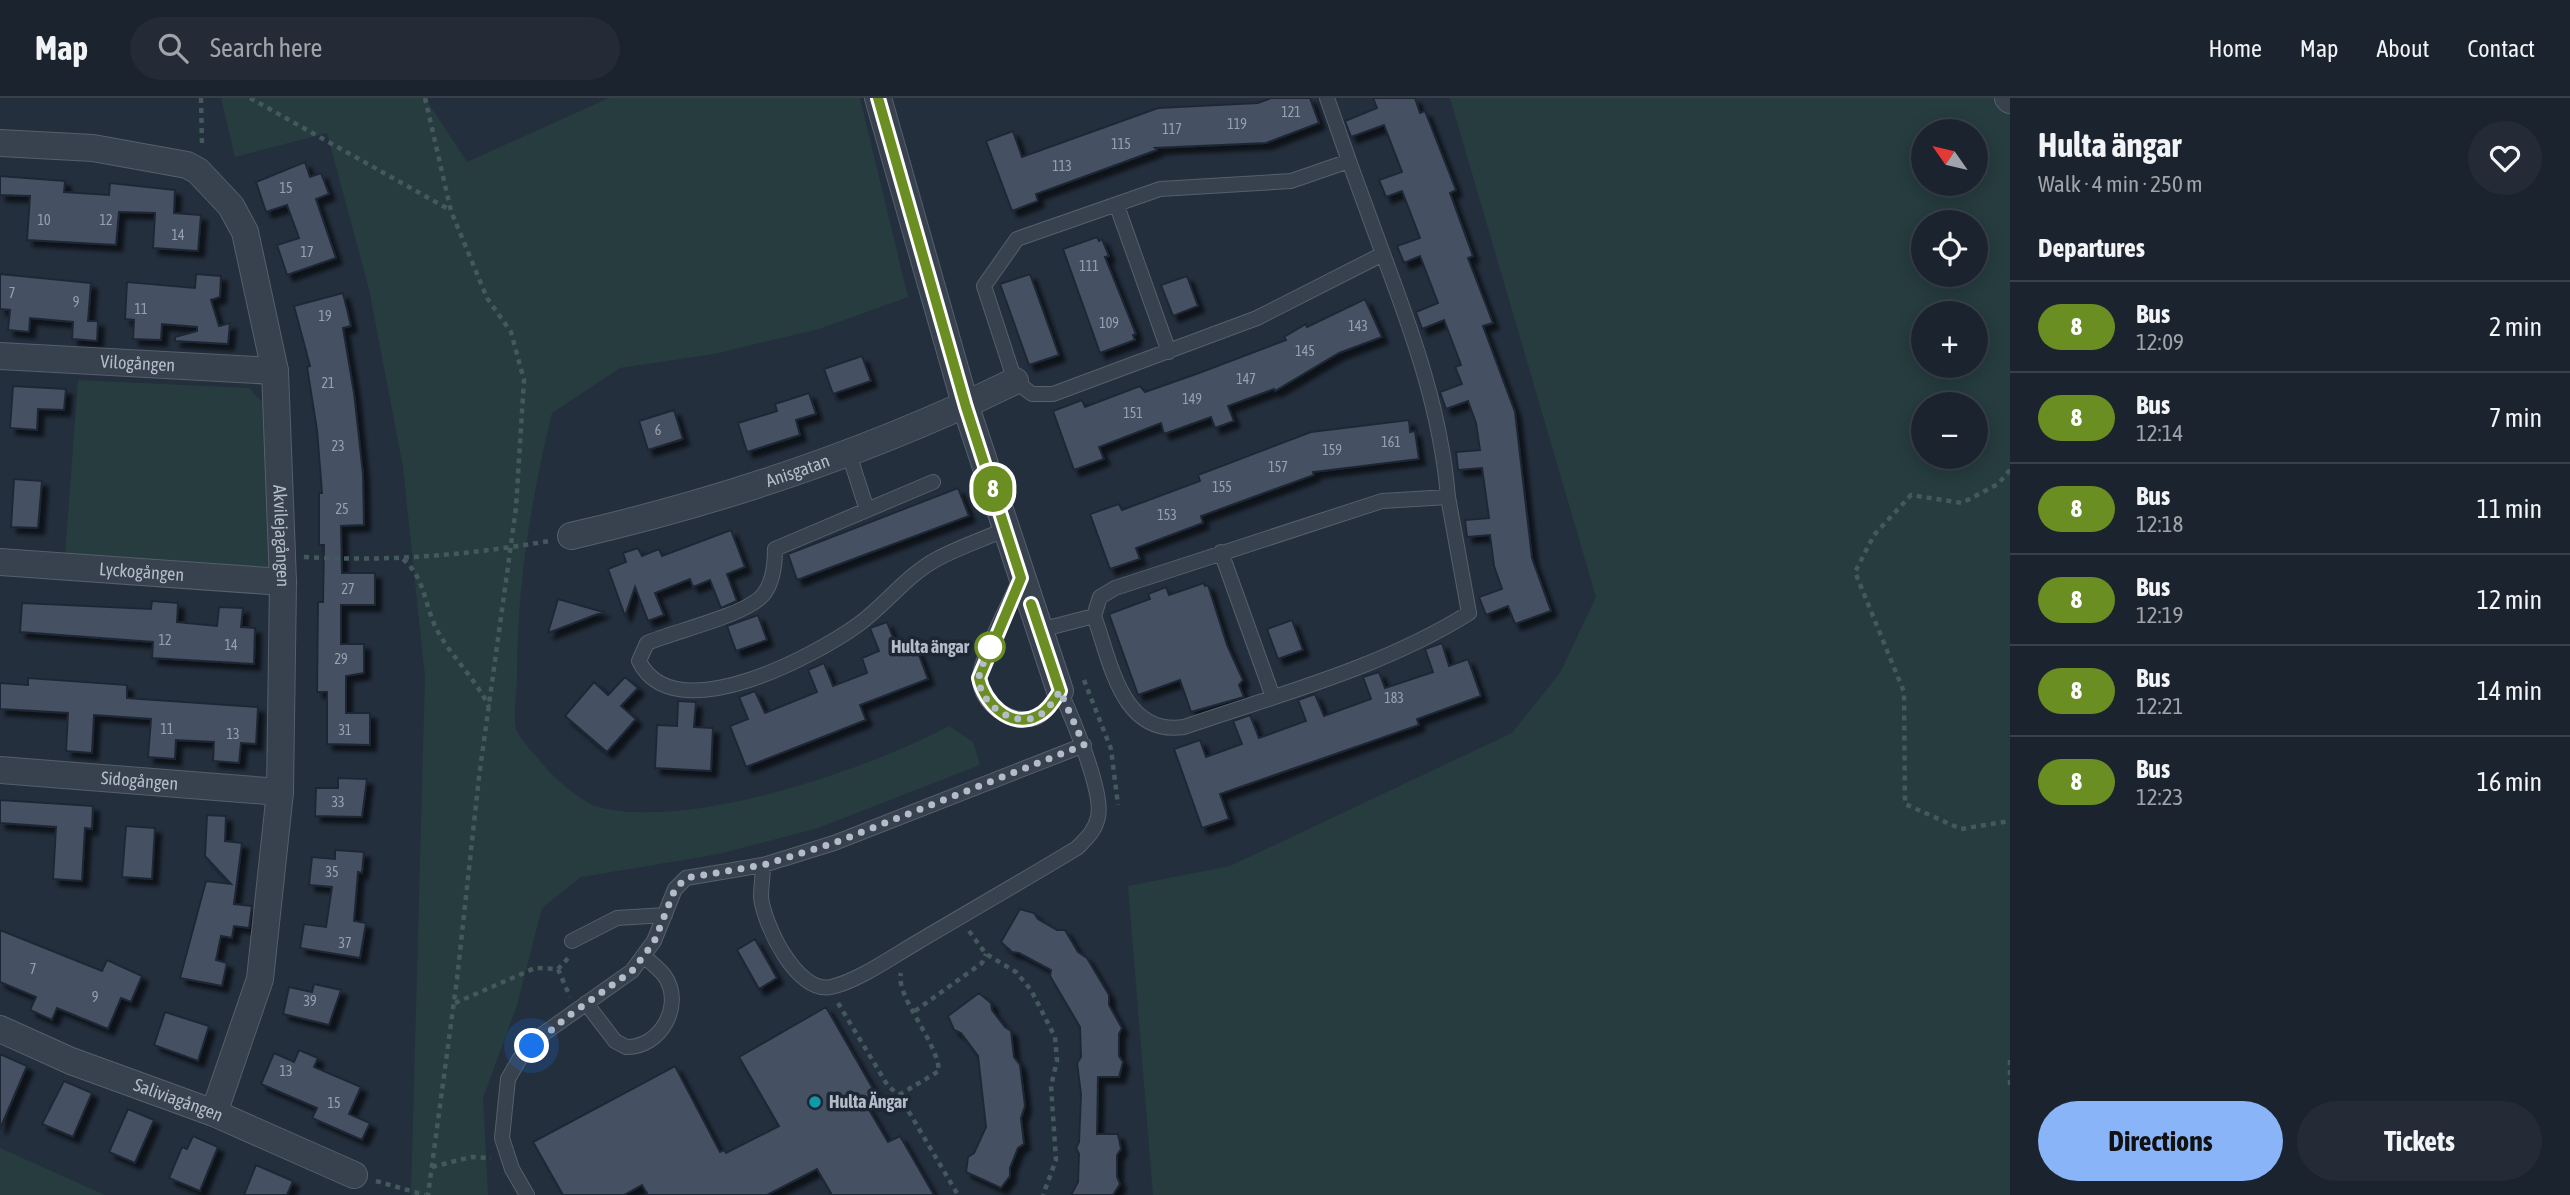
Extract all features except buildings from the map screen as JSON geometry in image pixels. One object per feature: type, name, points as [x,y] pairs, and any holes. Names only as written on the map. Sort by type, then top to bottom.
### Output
[{"type":"street","points":[[878,98],[966,407],[1060,691]]},
{"type":"street","points":[[0,143],[93,148],[187,166],[198,171]]},
{"type":"street","name":"Akvilejagången","points":[[198,171],[231,206],[245,232],[275,371],[283,569],[279,792],[260,979],[214,1113]]},
{"type":"street","name":"Vilogången","points":[[0,356],[275,371]]},
{"type":"street","name":"Anisgatan","points":[[571,536],[662,515],[767,482],[966,407],[1014,381]]},
{"type":"street","name":"Lyckogången","points":[[0,562],[283,569]]},
{"type":"street","name":"Sidogången","points":[[0,770],[279,792]]},
{"type":"street","name":"Saliviagången","points":[[0,1029],[71,1061],[214,1113],[354,1175]]},
{"type":"lane","points":[[1327,98],[1430,393],[1444,446],[1448,497],[1469,613],[1438,632],[1370,663],[1184,727],[1167,729],[1152,725],[1127,706],[1094,616],[1100,597],[1115,588],[1382,501],[1448,497]]},
{"type":"lane","points":[[1349,161],[1291,181],[1160,189],[1118,206],[1017,239],[984,286],[1014,381],[1032,394],[1053,394],[1257,318],[1383,254]]},
{"type":"lane","points":[[1118,206],[1169,352]]},
{"type":"lane","points":[[848,451],[867,510]]},
{"type":"lane","points":[[933,482],[775,549],[769,586],[762,597],[745,609],[647,643],[639,661],[644,672],[659,685],[701,691],[758,678],[814,653],[860,623],[936,559],[1006,529]]},
{"type":"lane","points":[[1221,552],[1273,697]]},
{"type":"lane","points":[[763,865],[761,898],[769,924],[785,956],[799,974],[815,986],[831,987],[877,966],[947,925],[1077,848],[1093,833],[1100,813],[1084,745],[1060,691],[1046,710],[1034,718],[1019,718],[996,709],[982,690],[982,669],[1021,578]]},
{"type":"lane","points":[[1040,630],[1094,616]]},
{"type":"lane","points":[[527,1195],[509,1160],[502,1138],[508,1079],[528,1050],[582,1006],[632,971],[654,942],[675,889],[686,878],[763,865],[834,843],[1084,745]]},
{"type":"lane","points":[[572,941],[617,918],[665,915]]},
{"type":"lane","points":[[582,1006],[615,1041],[626,1047],[648,1043],[664,1028],[671,1001],[665,976],[644,956]]},
{"type":"path","points":[[198,171],[202,148],[201,98]]},
{"type":"path","points":[[250,98],[451,211]]},
{"type":"path","points":[[354,1175],[427,1195],[512,546],[524,380],[511,332],[487,298],[451,211],[425,98]]},
{"type":"path","points":[[2010,470],[1997,484],[1962,503],[1910,495],[1874,534],[1855,572],[1904,692],[1905,804],[1961,829],[2010,821]]},
{"type":"path","points":[[283,569],[351,560],[449,556],[571,536]]},
{"type":"path","points":[[402,558],[417,571],[436,626],[477,683],[489,707]]},
{"type":"path","points":[[968,930],[986,954],[1016,972],[1031,990],[1055,1037],[1057,1060],[1051,1086],[1056,1160],[1043,1195]]},
{"type":"path","points":[[454,1003],[535,968],[558,969],[570,956],[572,941]]},
{"type":"path","points":[[915,1011],[982,963],[986,954]]},
{"type":"path","points":[[898,1095],[939,1071],[938,1058],[915,1011],[901,992],[899,977],[904,966]]},
{"type":"path","points":[[558,969],[562,983],[582,1006]]},
{"type":"path","points":[[831,987],[888,1086],[898,1095],[958,1195]]},
{"type":"path","points":[[2010,1060],[2010,1088]]},
{"type":"path","points":[[432,1167],[471,1157],[509,1160]]},
{"type":"green space","points":[[221,98],[425,98],[467,162],[609,98],[860,98],[908,297],[819,329],[714,354],[620,368],[552,413],[532,510],[523,576],[516,728],[523,741],[546,768],[576,794],[598,807],[636,812],[680,811],[778,792],[873,760],[949,726],[973,742],[980,765],[818,828],[719,854],[581,877],[542,908],[517,1005],[483,1098],[488,1195],[411,1195],[425,677],[403,467],[369,289],[327,133],[235,157]]},
{"type":"green space","points":[[1450,98],[2010,98],[2010,1195],[1153,1195],[1128,886],[1230,866],[1512,733],[1560,673],[1596,597]]},
{"type":"green space","points":[[78,380],[249,388],[264,404],[270,572],[65,556]]},
{"type":"green space","points":[[0,1148],[105,1195],[0,1195]]},
{"type":"bus line","name":"8","points":[[878,98],[966,407],[1021,578],[979,678],[987,700],[996,709],[1019,718],[1034,718],[1046,710],[1060,691],[1031,604]]},
{"type":"place","name":"Hulta ängar","points":[[990,647]]},
{"type":"place","name":"Hulta Ängar","points":[[815,1102]]},
{"type":"route","points":[[532,1046],[543,1034],[632,971],[654,942],[675,889],[686,878],[763,865],[834,843],[1084,745],[1060,691],[1046,710],[1034,718],[1007,715],[987,700],[979,678],[990,647]]}]
